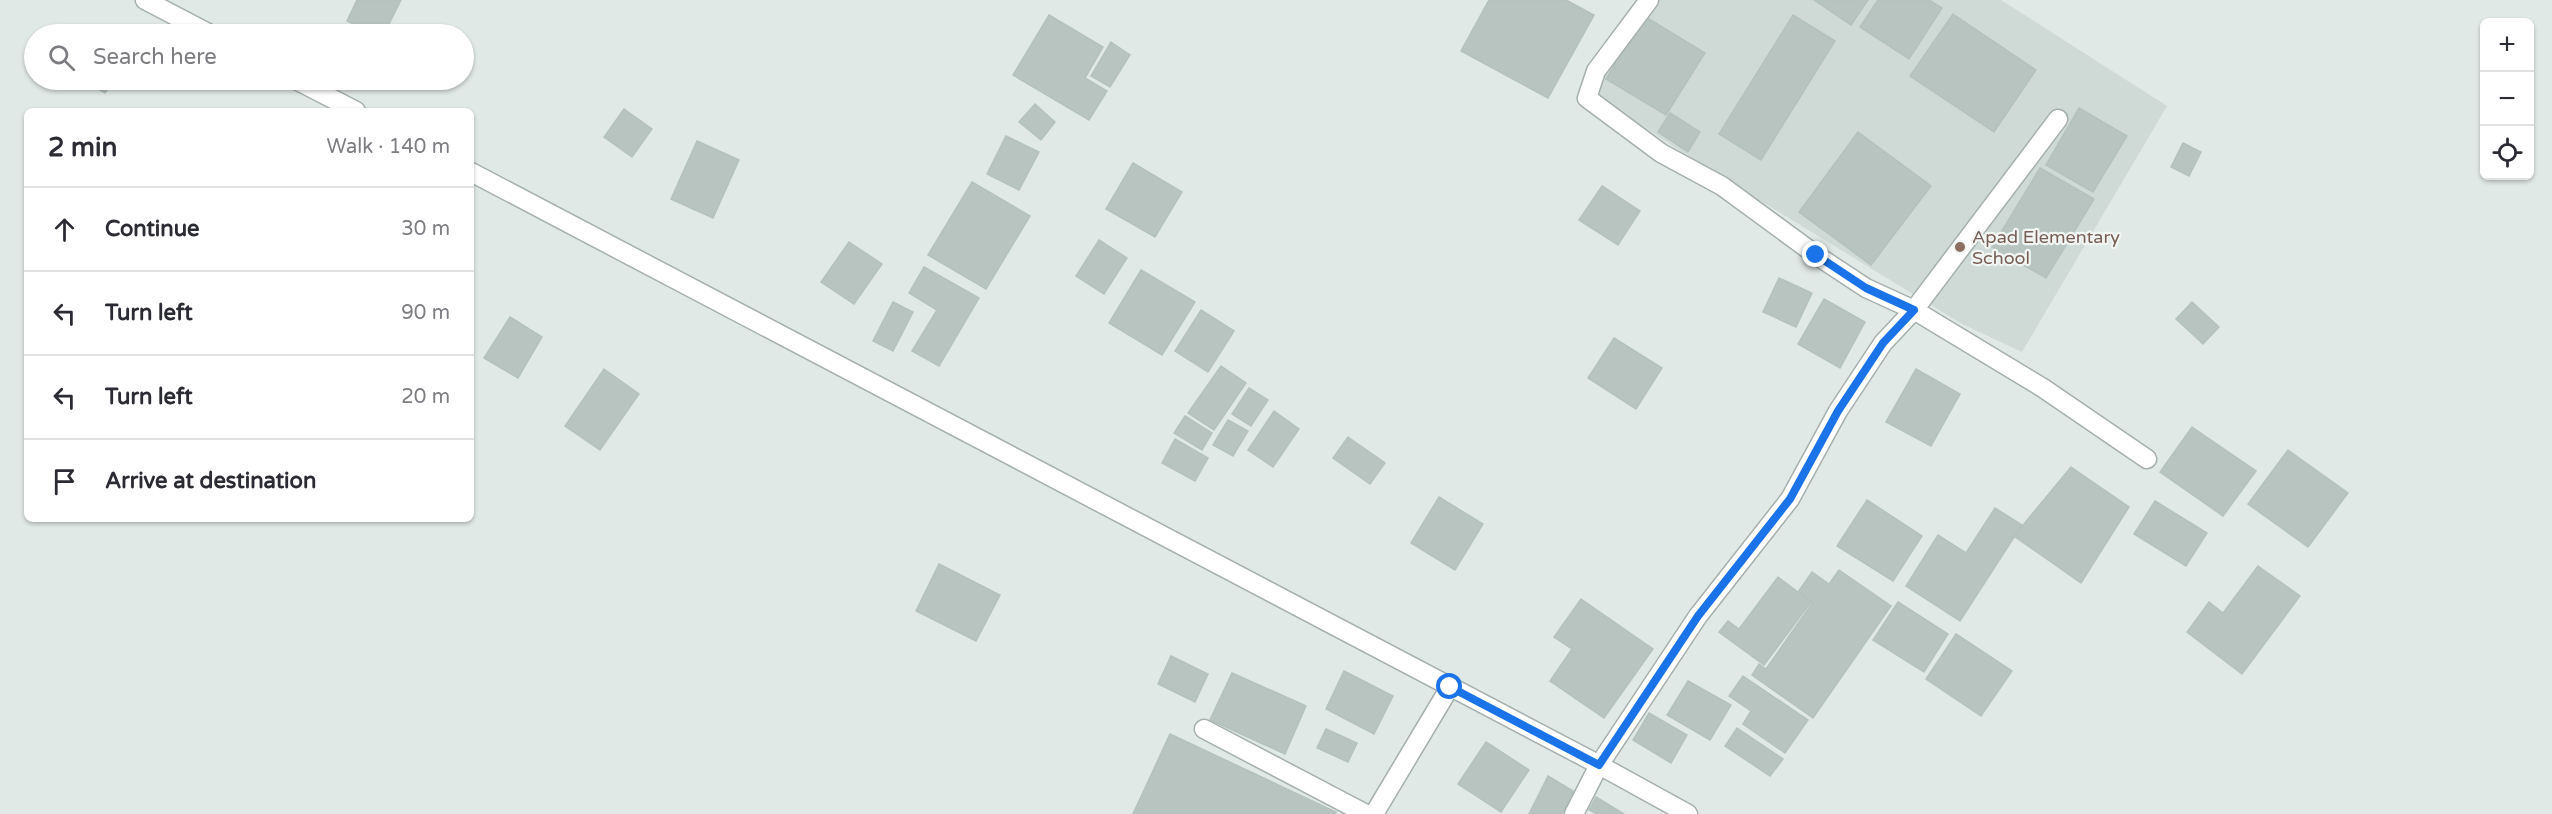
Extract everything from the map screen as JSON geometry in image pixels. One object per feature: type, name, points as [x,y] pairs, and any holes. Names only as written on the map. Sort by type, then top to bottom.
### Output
[{"type":"street","points":[[145,0],[191,24]]},
{"type":"street","points":[[1649,0],[1596,71],[1587,98],[1661,153],[1722,186],[1771,223],[1856,281],[1881,296],[1914,310],[2043,387],[2147,459]]},
{"type":"street","points":[[315,90],[350,108]]},
{"type":"street","points":[[1574,814],[1599,765],[1698,616],[1790,499],[1838,411],[1883,343],[1914,310],[2058,119]]},
{"type":"street","points":[[474,174],[1599,765],[1688,814]]},
{"type":"street","points":[[1374,814],[1450,687]]},
{"type":"street","points":[[1204,729],[1366,814]]},
{"type":"shaded area","name":"Apad Elementary School","points":[[1654,0],[2001,0],[2167,106],[2022,352],[1962,324],[1710,170],[1596,96],[1604,74]]},
{"type":"building","points":[[357,0],[401,0],[389,24],[353,24],[347,21]]},
{"type":"building","points":[[1489,0],[1566,0],[1594,15],[1548,98],[1461,51]]},
{"type":"building","points":[[1814,0],[1868,0],[1851,25]]},
{"type":"building","points":[[1878,0],[1929,0],[1942,8],[1909,59],[1860,27]]},
{"type":"building","points":[[1953,14],[2036,70],[1994,132],[1910,76]]},
{"type":"building","points":[[1049,15],[1103,47],[1085,78],[1107,91],[1089,120],[1013,75]]},
{"type":"building","points":[[1793,15],[1835,41],[1761,160],[1719,134]]},
{"type":"building","points":[[1644,16],[1705,53],[1666,115],[1606,79]]},
{"type":"building","points":[[1111,42],[1130,55],[1110,87],[1091,76]]},
{"type":"building","points":[[1035,104],[1055,122],[1041,140],[1019,122]]},
{"type":"building","points":[[2079,108],[2127,136],[2093,192],[2046,165]]},
{"type":"building","points":[[624,109],[652,129],[632,157],[604,137]]},
{"type":"building","points":[[1670,113],[1700,132],[1688,152],[1658,132]]},
{"type":"building","points":[[1858,132],[1931,186],[1871,265],[1799,212]]},
{"type":"building","points":[[1006,136],[1039,152],[1019,190],[987,174]]},
{"type":"building","points":[[697,141],[739,160],[713,218],[671,199]]},
{"type":"building","points":[[2183,143],[2201,152],[2189,176],[2171,167]]},
{"type":"building","points":[[1133,163],[1182,192],[1155,237],[1106,209]]},
{"type":"building","points":[[2040,168],[2094,199],[2046,278],[1992,247]]},
{"type":"building","points":[[972,182],[1030,216],[986,289],[928,255]]},
{"type":"building","points":[[1602,186],[1640,211],[1618,245],[1579,220]]},
{"type":"building","points":[[1099,240],[1127,258],[1104,294],[1076,276]]},
{"type":"building","points":[[849,242],[882,264],[854,304],[821,282]]},
{"type":"building","points":[[924,267],[979,298],[939,366],[912,351],[937,310],[909,293]]},
{"type":"building","points":[[1141,270],[1195,302],[1162,355],[1109,323]]},
{"type":"building","points":[[1779,278],[1812,293],[1796,327],[1763,312]]},
{"type":"building","points":[[1824,299],[1865,322],[1840,368],[1798,344]]},
{"type":"building","points":[[893,302],[913,312],[893,351],[873,341]]},
{"type":"building","points":[[2192,302],[2219,327],[2203,344],[2176,319]]},
{"type":"building","points":[[1201,310],[1234,331],[1208,372],[1175,351]]},
{"type":"building","points":[[510,317],[542,337],[518,378],[484,358]]},
{"type":"building","points":[[1614,338],[1662,368],[1636,409],[1588,378]]},
{"type":"building","points":[[1221,366],[1246,383],[1214,430],[1188,413]]},
{"type":"building","points":[[604,369],[639,394],[600,450],[565,426]]},
{"type":"building","points":[[1916,369],[1960,394],[1931,446],[1886,422]]},
{"type":"building","points":[[1249,388],[1268,400],[1251,426],[1232,414]]},
{"type":"building","points":[[1274,411],[1299,429],[1273,467],[1248,450]]},
{"type":"building","points":[[1185,416],[1212,433],[1202,450],[1174,433]]},
{"type":"building","points":[[1228,420],[1248,431],[1233,456],[1213,445]]},
{"type":"building","points":[[2192,427],[2256,471],[2223,516],[2160,472]]},
{"type":"building","points":[[1348,437],[1385,463],[1370,484],[1333,458]]},
{"type":"building","points":[[1175,439],[1208,458],[1195,481],[1162,463]]},
{"type":"building","points":[[2288,450],[2348,493],[2308,547],[2248,504]]},
{"type":"building","points":[[2071,467],[2129,507],[2081,583],[2014,536]]},
{"type":"building","points":[[1439,497],[1483,524],[1455,570],[1411,543]]},
{"type":"building","points":[[1867,500],[1922,536],[1893,581],[1837,546]]},
{"type":"building","points":[[2155,501],[2207,533],[2186,566],[2134,534]]},
{"type":"building","points":[[1995,508],[2022,525],[1960,621],[1906,586],[1938,535],[1966,553]]},
{"type":"building","points":[[939,564],[1000,595],[976,641],[916,611]]},
{"type":"building","points":[[2258,566],[2300,596],[2242,674],[2187,632],[2209,602],[2223,613]]},
{"type":"building","points":[[1839,570],[1891,606],[1813,718],[1752,675],[1759,664],[1766,669],[1813,602],[1798,592],[1812,572],[1829,584]]},
{"type":"building","points":[[1778,577],[1811,602],[1764,665],[1719,632],[1728,621],[1739,629]]},
{"type":"building","points":[[1581,599],[1653,649],[1604,718],[1550,681],[1572,649],[1554,637]]},
{"type":"building","points":[[1898,602],[1948,634],[1924,672],[1873,640]]},
{"type":"building","points":[[1956,634],[2012,671],[1981,716],[1926,679]]},
{"type":"building","points":[[1171,656],[1208,674],[1195,702],[1158,684]]},
{"type":"building","points":[[1344,671],[1393,696],[1374,734],[1326,709]]},
{"type":"building","points":[[1232,673],[1306,706],[1285,754],[1210,720]]},
{"type":"building","points":[[1743,676],[1808,720],[1785,753],[1743,724],[1751,711],[1729,696]]},
{"type":"building","points":[[1688,681],[1731,705],[1710,740],[1667,715]]},
{"type":"building","points":[[1649,713],[1687,735],[1671,763],[1633,740]]},
{"type":"building","points":[[1737,728],[1783,759],[1770,776],[1725,746]]},
{"type":"building","points":[[1326,729],[1357,743],[1348,762],[1317,748]]},
{"type":"building","points":[[1170,734],[1336,812],[1335,814],[1133,814]]},
{"type":"building","points":[[1486,742],[1529,770],[1501,812],[1458,784]]},
{"type":"building","points":[[1548,776],[1573,791],[1562,814],[1529,814]]},
{"type":"building","points":[[1596,797],[1624,814],[1597,814],[1589,810]]},
{"type":"place","name":"Apad Elementary School","points":[[1960,247]]},
{"type":"route","points":[[1450,687],[1599,765],[1698,616],[1790,499],[1838,411],[1883,343],[1914,310],[1866,288],[1816,255]]}]
